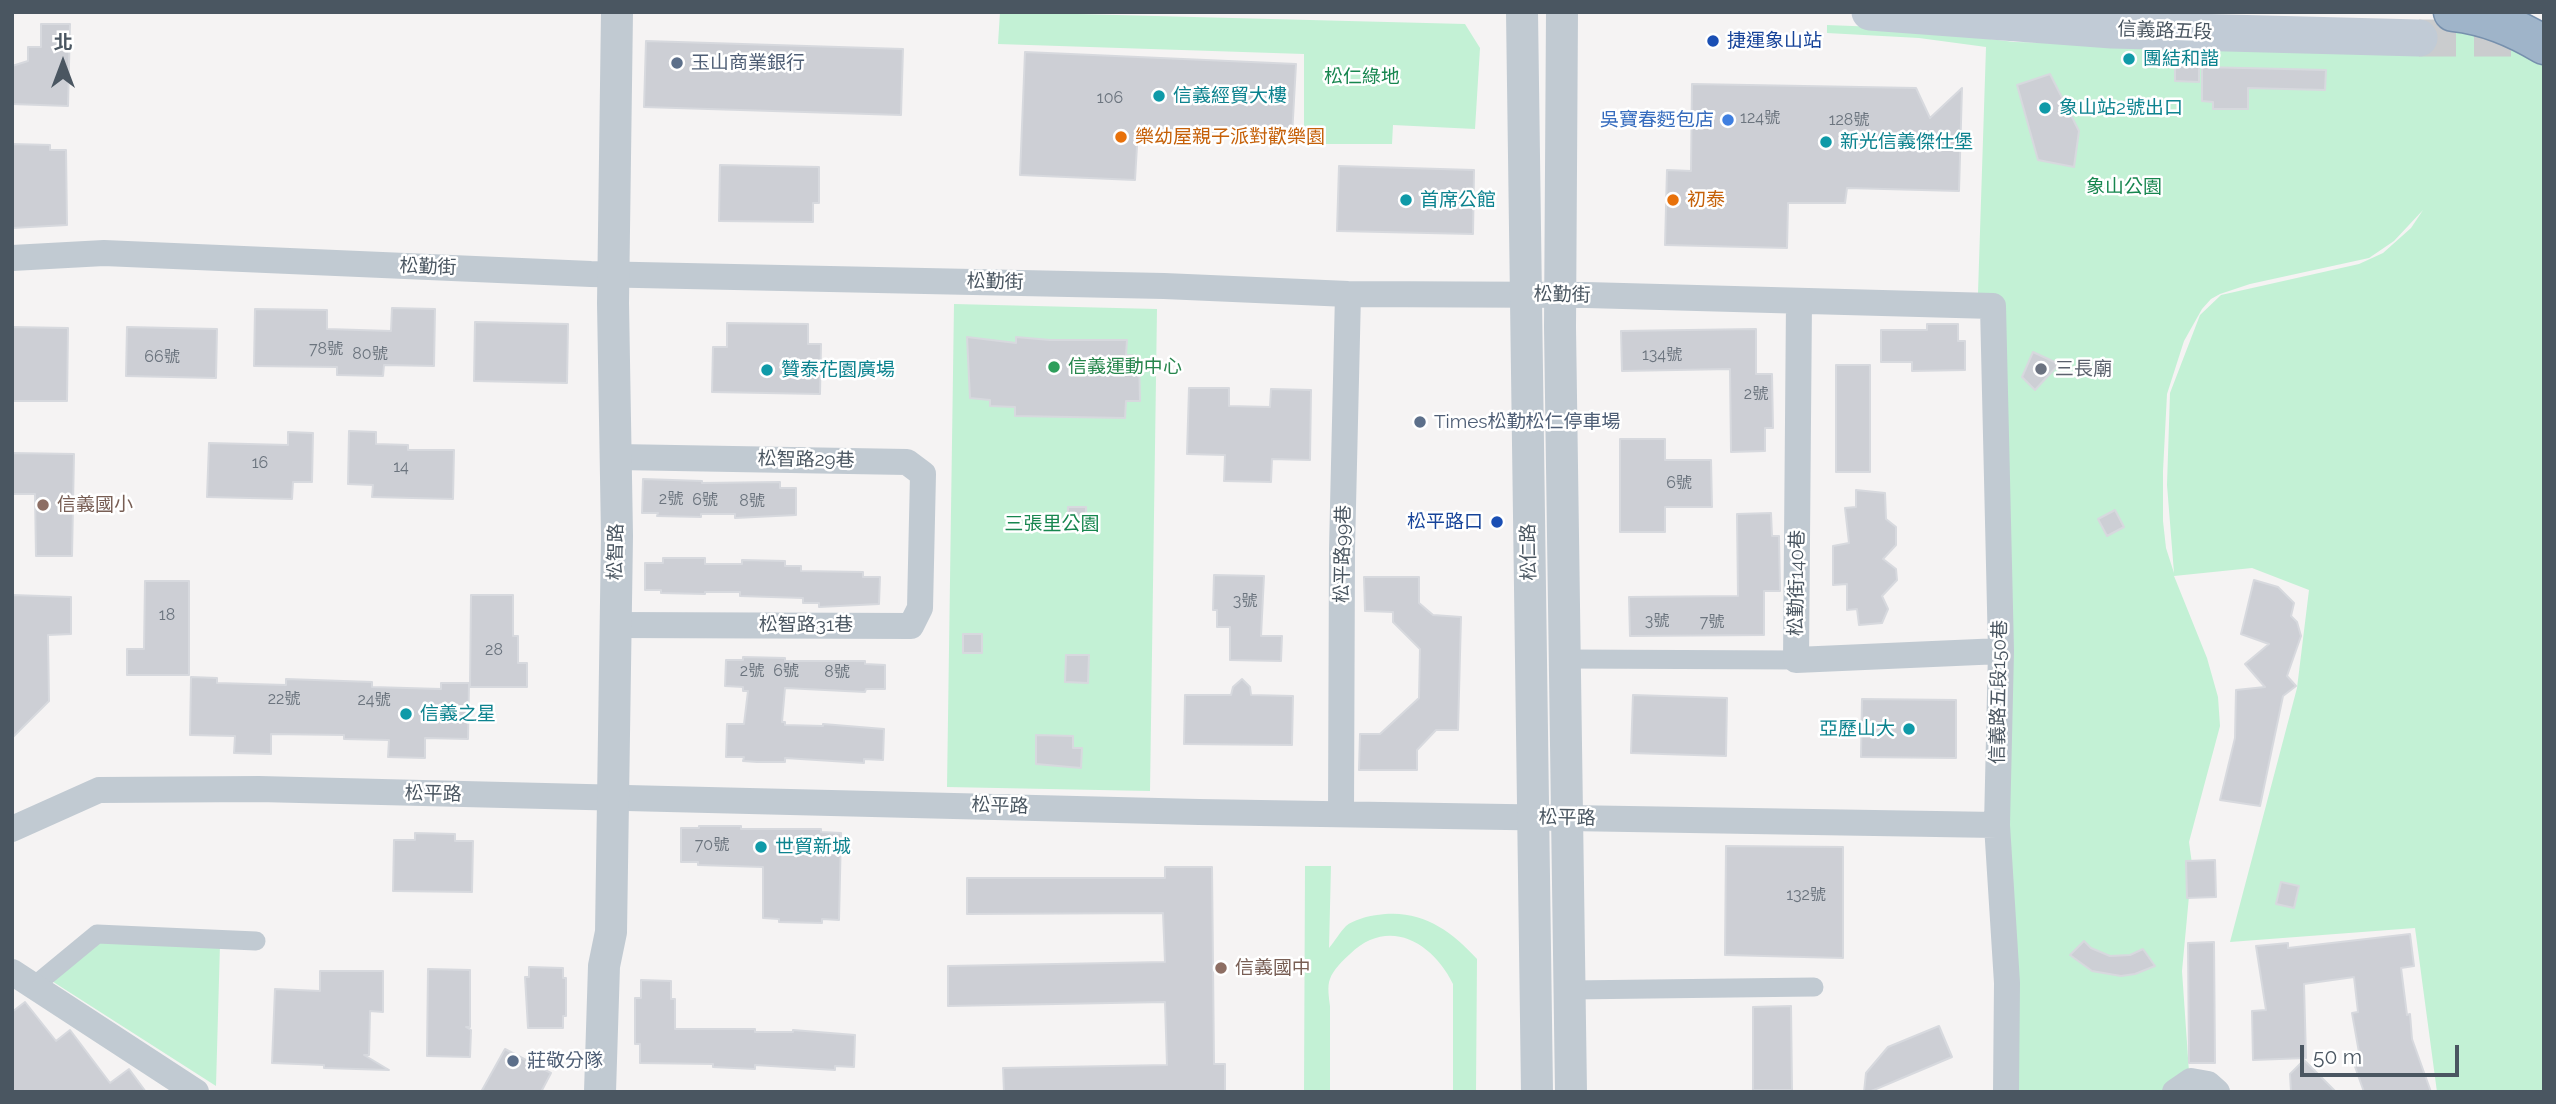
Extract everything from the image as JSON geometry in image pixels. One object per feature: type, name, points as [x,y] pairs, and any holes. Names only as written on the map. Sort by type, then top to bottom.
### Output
[{"type":"highway","points":[[2453,12],[2479,15],[2516,28],[2544,45]]},
{"type":"main road","name":"信義路五段","points":[[1870,12],[2112,30],[2419,38]]},
{"type":"street","name":"松智路","points":[[600,1092],[604,966],[611,932],[617,457],[614,275],[617,12]]},
{"type":"street","name":"松仁路","points":[[1522,12],[1537,1092]]},
{"type":"street","name":"松仁路","points":[[1562,12],[1560,327],[1571,1092]]},
{"type":"street","name":"松勤街","points":[[12,258],[104,253],[614,275],[1978,306]]},
{"type":"street","name":"松平路99巷","points":[[1341,814],[1342,549],[1348,293]]},
{"type":"street","name":"松勤街140巷","points":[[1799,300],[1796,660],[2001,651]]},
{"type":"street","name":"信義路五段150巷","points":[[1978,306],[1993,306],[1994,318],[2001,651],[1997,825],[2007,984],[2006,1092]]},
{"type":"street","name":"松智路29巷","points":[[617,457],[907,462],[923,474],[921,541]]},
{"type":"street","name":"松智路31巷","points":[[614,625],[911,626],[919,608],[921,541]]},
{"type":"street","points":[[1566,659],[1796,660]]},
{"type":"street","name":"松平路","points":[[12,829],[99,790],[273,790],[1341,814],[1997,825]]},
{"type":"street","points":[[196,1092],[23,979],[97,933],[256,941]]},
{"type":"street","points":[[1570,990],[1814,987]]},
{"type":"street","points":[[2175,1092],[2191,1081],[2208,1084],[2217,1092]]},
{"type":"green space","name":"松仁綠地","points":[[1000,12],[1465,24],[1480,48],[1475,129],[1393,125],[1392,144],[1304,144],[1304,54],[998,44]]},
{"type":"green space","name":"象山公園","points":[[2419,23],[2485,33],[2544,64],[2544,1092],[2437,1092],[2415,928],[2230,942],[2297,688],[2309,590],[2252,568],[2174,576],[2207,658],[2218,697],[2220,726],[2189,842],[2192,864],[2182,971],[2189,1072],[2163,1092],[2014,1092],[1998,294],[1978,293],[1986,47],[1919,38],[1827,33],[1827,25],[1903,28],[2014,42],[2418,51]],"holes":[[[2423,210],[2411,228],[2383,253],[2359,264],[2221,295],[2200,315],[2170,393],[2167,485],[2174,573],[2166,548],[2163,521],[2167,394],[2184,341],[2202,309],[2220,294],[2250,284],[2369,258],[2394,241]]]},
{"type":"green space","name":"三張里公園","points":[[954,304],[1157,309],[1150,791],[947,787]]},
{"type":"green space","points":[[1305,866],[1331,866],[1329,948],[1346,926],[1357,920],[1377,915],[1407,915],[1433,923],[1445,930],[1477,959],[1476,1092],[1453,1092],[1453,984],[1444,969],[1422,946],[1409,939],[1394,936],[1380,937],[1365,943],[1347,956],[1333,972],[1328,989],[1330,1092],[1304,1092]]},
{"type":"green space","points":[[99,940],[220,944],[216,1086],[44,976]]},
{"type":"building","points":[[41,24],[70,24],[68,106],[12,104],[12,66],[28,61],[28,47],[41,47]]},
{"type":"building","points":[[646,41],[903,49],[901,115],[644,107]]},
{"type":"building","name":"信義經貿大樓","points":[[1025,52],[1296,64],[1292,136],[1138,129],[1135,180],[1020,175]]},
{"type":"building","points":[[2175,63],[2199,64],[2199,82],[2175,81]]},
{"type":"building","points":[[2202,67],[2326,70],[2325,90],[2248,88],[2248,109],[2213,109],[2213,102],[2202,101]]},
{"type":"building","name":"象山站2號出口","points":[[2050,74],[2079,131],[2074,167],[2038,160],[2017,85]]},
{"type":"building","name":"新光信義傑仕堡","points":[[1692,84],[1916,88],[1930,118],[1962,88],[1959,191],[1847,188],[1845,203],[1788,203],[1787,248],[1665,245],[1667,170],[1691,171]]},
{"type":"building","points":[[12,144],[50,145],[50,150],[66,150],[67,225],[12,228]]},
{"type":"building","points":[[720,165],[819,167],[819,203],[813,203],[813,222],[719,221]]},
{"type":"building","name":"首席公館","points":[[1339,166],[1474,170],[1473,234],[1337,231]]},
{"type":"building","points":[[392,308],[435,309],[434,366],[384,365],[383,376],[337,375],[337,367],[254,366],[255,309],[327,310],[327,329],[391,331]]},
{"type":"building","points":[[475,322],[568,324],[567,383],[474,381]]},
{"type":"building","name":"贊泰花園廣場","points":[[727,323],[808,324],[808,344],[821,344],[820,394],[712,392],[713,347],[727,347]]},
{"type":"building","points":[[1927,324],[1958,324],[1958,341],[1965,341],[1965,370],[1912,371],[1912,362],[1881,362],[1881,330],[1927,330]]},
{"type":"building","points":[[12,327],[68,328],[67,401],[12,401]]},
{"type":"building","points":[[127,327],[217,329],[216,378],[126,376]]},
{"type":"building","points":[[1756,329],[1756,374],[1772,374],[1773,428],[1765,428],[1765,451],[1731,452],[1730,369],[1622,371],[1621,331]]},
{"type":"building","name":"信義運動中心","points":[[967,337],[1016,343],[1016,337],[1127,340],[1126,355],[1139,356],[1140,401],[1126,401],[1125,418],[1015,416],[1015,407],[990,406],[990,400],[970,398]]},
{"type":"building","name":"三長廟","points":[[2033,352],[2059,364],[2035,390],[2022,377]]},
{"type":"building","points":[[1836,365],[1870,365],[1870,472],[1836,472]]},
{"type":"building","points":[[1189,388],[1229,388],[1229,406],[1270,407],[1271,389],[1311,390],[1310,460],[1272,459],[1271,482],[1224,481],[1225,455],[1187,454]]},
{"type":"building","points":[[349,431],[376,432],[376,444],[408,445],[408,450],[454,450],[453,499],[372,497],[373,485],[348,484]]},
{"type":"building","points":[[288,432],[313,433],[312,482],[293,482],[292,499],[207,497],[209,443],[288,445]]},
{"type":"building","points":[[1620,439],[1665,439],[1665,460],[1711,460],[1712,507],[1665,507],[1665,532],[1620,532]]},
{"type":"building","points":[[12,453],[74,454],[72,556],[36,556],[35,494],[12,494]]},
{"type":"building","points":[[643,479],[702,483],[780,482],[780,488],[796,488],[796,515],[735,518],[735,514],[701,514],[701,517],[642,513]]},
{"type":"building","points":[[1856,490],[1885,493],[1886,519],[1896,527],[1896,545],[1883,559],[1896,569],[1897,580],[1882,596],[1888,609],[1882,623],[1859,625],[1857,609],[1847,610],[1847,584],[1833,585],[1833,546],[1849,543],[1845,508],[1856,507]]},
{"type":"building","points":[[1068,507],[1086,507],[1086,526],[1068,526]]},
{"type":"building","points":[[2115,510],[2124,527],[2107,536],[2098,519]]},
{"type":"building","points":[[1771,513],[1772,536],[1779,536],[1780,591],[1764,591],[1764,635],[1630,636],[1629,597],[1738,596],[1737,514]]},
{"type":"building","points":[[663,558],[705,558],[705,564],[742,564],[742,560],[785,561],[785,566],[801,566],[801,571],[863,572],[863,577],[880,577],[879,604],[819,607],[819,603],[803,603],[803,598],[740,596],[740,592],[705,594],[645,590],[645,563],[663,563]]},
{"type":"building","points":[[1214,575],[1264,576],[1261,636],[1282,636],[1281,661],[1230,660],[1230,627],[1217,627],[1217,610],[1213,610]]},
{"type":"building","points":[[1364,577],[1419,577],[1419,603],[1433,615],[1461,617],[1458,730],[1436,730],[1417,750],[1417,770],[1359,770],[1360,734],[1380,734],[1419,698],[1420,649],[1393,622],[1393,612],[1365,611]]},
{"type":"building","points":[[2254,580],[2278,587],[2294,603],[2291,616],[2297,622],[2301,636],[2287,676],[2296,686],[2283,696],[2260,806],[2220,800],[2235,738],[2236,690],[2265,687],[2245,664],[2269,644],[2241,634]]},
{"type":"building","points":[[145,581],[189,581],[189,675],[127,675],[127,649],[144,649]]},
{"type":"building","points":[[12,595],[71,597],[71,634],[48,635],[49,701],[12,738]]},
{"type":"building","name":"信義之星","points":[[471,595],[513,595],[513,636],[518,636],[518,663],[527,663],[527,687],[470,687]]},
{"type":"building","points":[[963,634],[982,634],[982,653],[963,653]]},
{"type":"building","points":[[1066,655],[1089,655],[1088,683],[1065,682]]},
{"type":"building","points":[[743,657],[785,658],[785,661],[865,661],[865,664],[885,665],[885,689],[866,689],[865,692],[785,688],[782,722],[785,722],[785,725],[823,724],[884,729],[883,760],[864,759],[864,763],[785,758],[785,762],[757,762],[743,761],[744,757],[726,757],[727,724],[744,724],[748,691],[743,691],[743,687],[725,686],[726,660],[743,660]]},
{"type":"building","points":[[191,677],[217,678],[217,683],[286,685],[286,679],[372,682],[372,687],[441,689],[441,683],[469,683],[468,739],[425,738],[425,758],[388,757],[389,740],[344,739],[344,735],[271,734],[271,754],[234,753],[235,736],[190,735]]},
{"type":"building","points":[[1242,679],[1250,687],[1251,695],[1293,696],[1292,745],[1184,744],[1185,695],[1231,695],[1233,687]]},
{"type":"building","points":[[1633,695],[1727,698],[1726,756],[1631,753]]},
{"type":"building","name":"亞歷山大","points":[[1862,699],[1956,700],[1956,758],[1861,757]]},
{"type":"building","points":[[1036,735],[1073,736],[1073,748],[1082,748],[1081,768],[1036,764]]},
{"type":"building","points":[[699,826],[821,829],[821,832],[841,833],[839,920],[822,919],[822,923],[779,922],[779,919],[763,918],[763,867],[681,862],[681,828]]},
{"type":"building","points":[[415,833],[455,834],[455,841],[473,841],[472,892],[393,891],[394,840],[415,840]]},
{"type":"building","points":[[1726,846],[1843,847],[1843,958],[1725,955]]},
{"type":"building","points":[[2215,860],[2216,897],[2187,898],[2186,861]]},
{"type":"building","points":[[1165,867],[1212,867],[1214,1064],[1225,1064],[1225,1092],[1004,1092],[1003,1068],[1167,1065],[1165,1002],[948,1006],[948,966],[1165,962],[1163,913],[967,914],[967,878],[1165,878]]},
{"type":"building","points":[[2281,882],[2299,886],[2294,908],[2276,904]]},
{"type":"building","points":[[2410,934],[2414,966],[2401,968],[2407,1015],[2410,1014],[2412,1039],[2431,1092],[2364,1092],[2353,1061],[2360,1058],[2352,1013],[2358,1012],[2354,977],[2304,984],[2306,1058],[2253,1060],[2252,1011],[2266,1010],[2256,946],[2288,943],[2288,948]]},
{"type":"building","points":[[2084,941],[2091,948],[2110,956],[2130,955],[2143,949],[2155,966],[2121,976],[2092,971],[2070,955]]},
{"type":"building","points":[[2214,942],[2215,1063],[2189,1063],[2188,943]]},
{"type":"building","points":[[529,967],[563,968],[563,978],[566,978],[566,1016],[563,1016],[563,1028],[528,1028],[525,977],[529,977]]},
{"type":"building","points":[[428,969],[470,970],[470,1027],[466,1027],[471,1030],[470,1057],[427,1056]]},
{"type":"building","points":[[320,971],[383,971],[383,1012],[370,1011],[369,1055],[364,1055],[389,1070],[272,1063],[275,989],[320,991]]},
{"type":"building","points":[[641,980],[671,981],[671,999],[675,999],[675,1029],[755,1029],[755,1032],[793,1030],[855,1035],[854,1067],[835,1066],[835,1070],[755,1065],[755,1069],[713,1067],[713,1064],[640,1063],[640,1044],[635,1044],[635,998],[641,998]]},
{"type":"building","points":[[25,1002],[56,1041],[70,1030],[110,1083],[129,1069],[146,1092],[12,1092],[12,1012]]},
{"type":"building","points":[[1791,1006],[1792,1090],[1753,1090],[1753,1007]]},
{"type":"building","points":[[1939,1026],[1952,1057],[1864,1092],[1866,1073],[1888,1047]]},
{"type":"building","name":"莊敬分隊","points":[[505,1049],[551,1073],[541,1092],[481,1092]]},
{"type":"building","points":[[2304,1060],[2336,1092],[2291,1092],[2290,1074]]},
{"type":"tunnel","points":[[2419,38],[2533,38]]},
{"type":"place","name":"捷運象山站","points":[[1713,41]]},
{"type":"place","name":"團結和諧","points":[[2129,59]]},
{"type":"place","name":"玉山商業銀行","points":[[677,63]]},
{"type":"place","name":"信義經貿大樓","points":[[1159,96]]},
{"type":"place","name":"象山站2號出口","points":[[2045,108]]},
{"type":"place","name":"吳寶春麫包店","points":[[1728,120]]},
{"type":"place","name":"樂幼屋親子派對歡樂園","points":[[1121,137]]},
{"type":"place","name":"新光信義傑仕堡","points":[[1826,142]]},
{"type":"place","name":"首席公館","points":[[1406,200]]},
{"type":"place","name":"初泰","points":[[1673,200]]},
{"type":"place","name":"信義運動中心","points":[[1054,367]]},
{"type":"place","name":"三長廟","points":[[2041,369]]},
{"type":"place","name":"贊泰花園廣場","points":[[767,370]]},
{"type":"place","name":"Times松勤松仁停車場","points":[[1420,422]]},
{"type":"place","name":"信義國小","points":[[43,505]]},
{"type":"place","name":"松平路口","points":[[1497,522]]},
{"type":"place","name":"信義之星","points":[[406,714]]},
{"type":"place","name":"亞歷山大","points":[[1909,729]]},
{"type":"place","name":"世貿新城","points":[[761,847]]},
{"type":"place","name":"信義國中","points":[[1221,968]]},
{"type":"place","name":"莊敬分隊","points":[[513,1061]]}]
